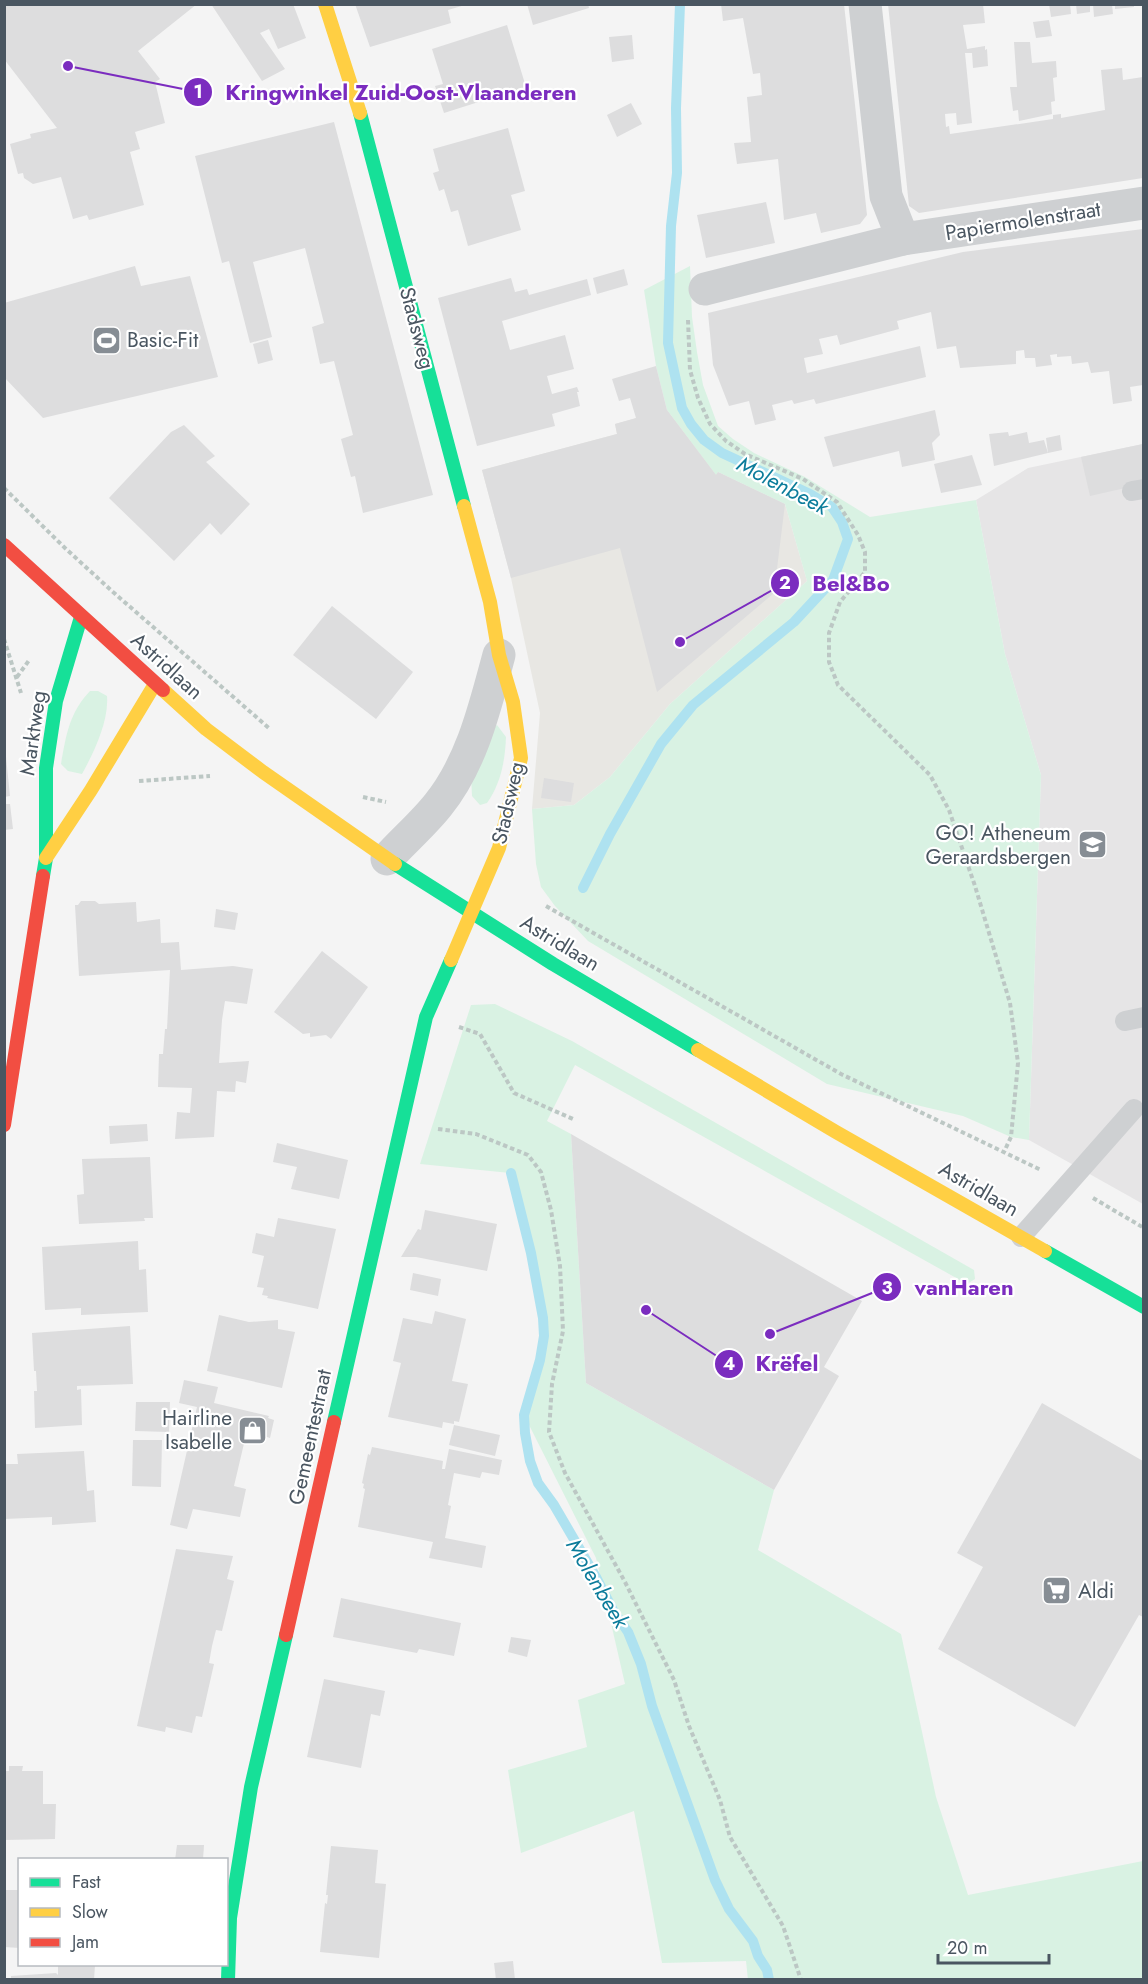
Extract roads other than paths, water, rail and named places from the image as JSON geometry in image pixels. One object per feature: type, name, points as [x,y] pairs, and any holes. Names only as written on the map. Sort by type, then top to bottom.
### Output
[{"type":"street","name":"Stadsweg","points":[[325,4],[360,114],[490,602],[498,655],[513,702],[520,758],[499,848],[471,913]]},
{"type":"street","points":[[865,4],[886,196],[903,239]]},
{"type":"street","name":"Papiermolenstraat","points":[[705,289],[903,239],[1143,202]]},
{"type":"street","name":"Astridlaan","points":[[4,545],[206,729],[387,859],[553,964],[815,1120],[1143,1307]]},
{"type":"street","name":"Marktweg","points":[[4,1125],[46,858],[46,768],[56,701],[81,617]]},
{"type":"street","name":"Stadsweg","points":[[387,859],[438,806],[455,780],[483,717],[498,655]]},
{"type":"street","name":"Marktweg","points":[[46,858],[91,790],[155,684]]},
{"type":"street","name":"Gemeentestraat","points":[[228,1980],[230,1918],[251,1787],[426,1017],[471,913]]},
{"type":"lane","points":[[1021,1237],[1134,1109]]},
{"type":"waterway","name":"Molenbeek","points":[[583,888],[610,834],[661,744],[693,705],[794,622],[833,580],[848,539],[842,522],[832,507],[810,494],[722,453],[704,440],[682,408],[668,343],[671,226],[677,173],[676,108],[680,4]]},
{"type":"waterway","name":"Molenbeek","points":[[511,1173],[531,1253],[543,1318],[544,1336],[540,1360],[524,1415],[530,1461],[538,1483],[554,1505],[614,1612],[628,1632],[641,1664],[652,1706],[715,1880],[729,1909],[753,1941],[758,1956],[767,1970],[769,1980]]},
{"type":"place","name":"Kringwinkel Zuid-Oost-Vlaanderen","points":[[68,66]]},
{"type":"place","name":"Basic-Fit","points":[[106,340]]},
{"type":"place","name":"Bel&Bo","points":[[680,642]]},
{"type":"place","name":"GO! Atheneum Geraardsbergen","points":[[1092,845]]},
{"type":"place","name":"Krëfel","points":[[646,1310]]},
{"type":"place","name":"vanHaren","points":[[770,1334]]},
{"type":"place","name":"Hairline Isabelle","points":[[253,1430]]},
{"type":"place","name":"Aldi","points":[[1057,1591]]}]
